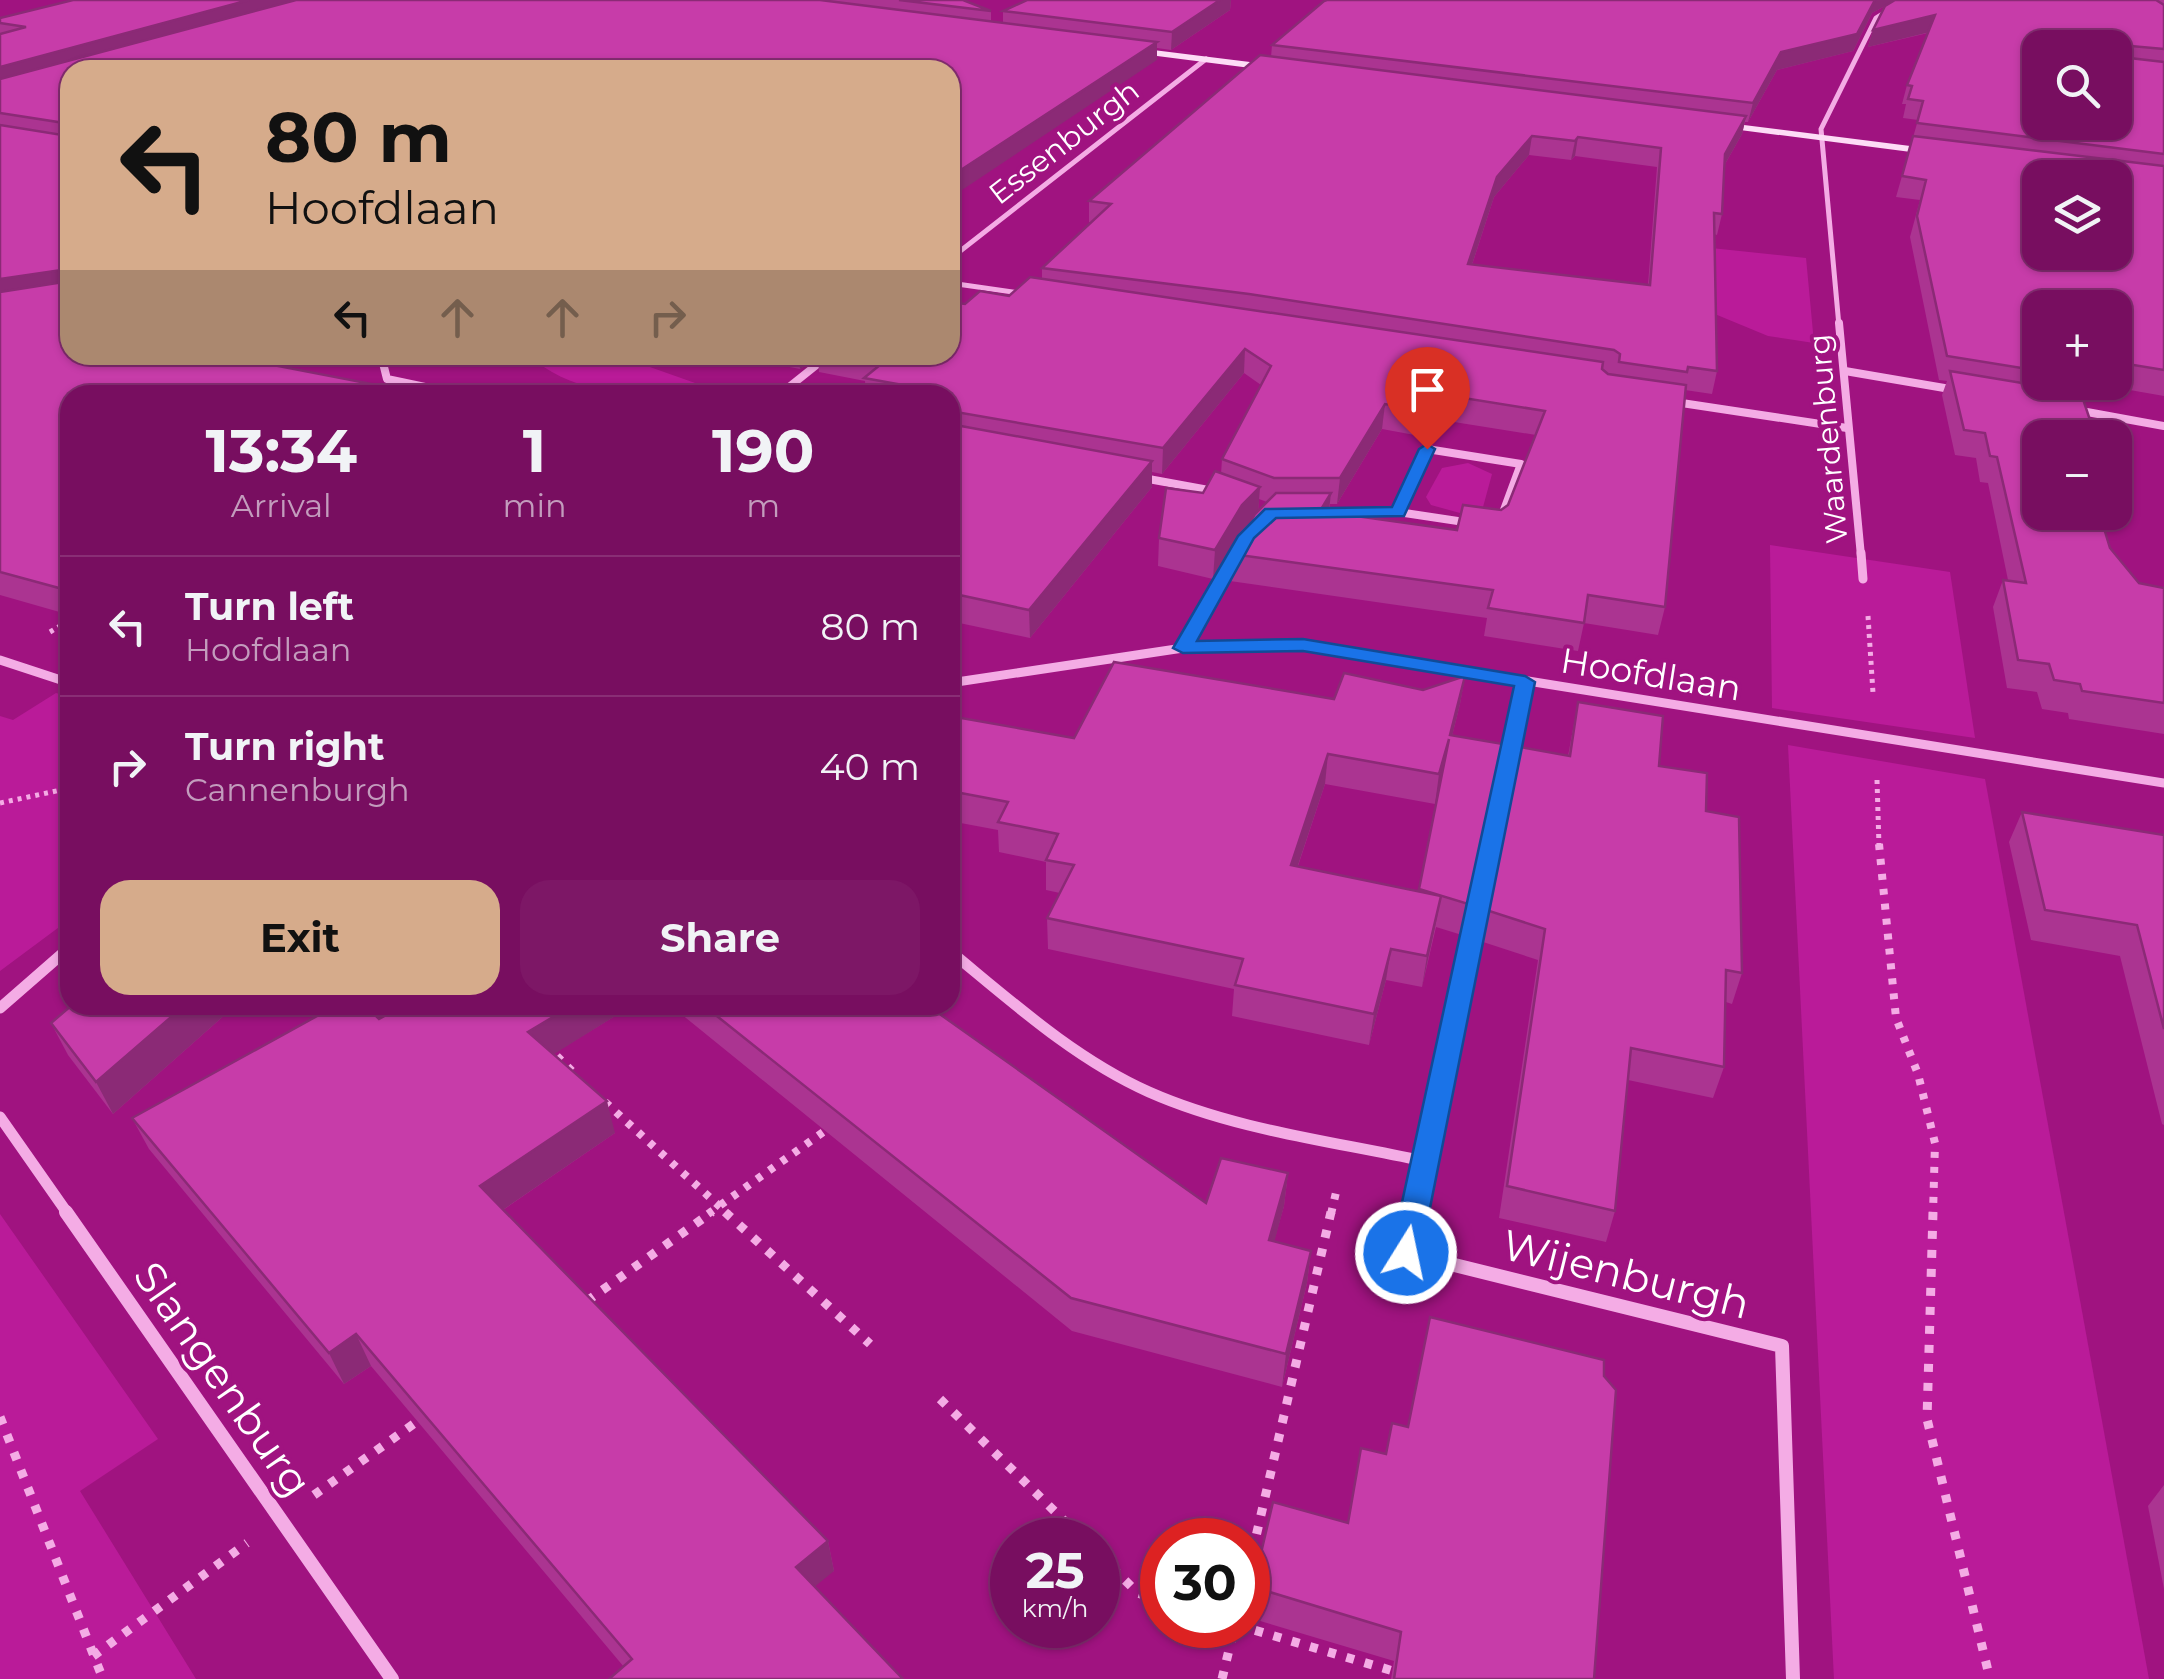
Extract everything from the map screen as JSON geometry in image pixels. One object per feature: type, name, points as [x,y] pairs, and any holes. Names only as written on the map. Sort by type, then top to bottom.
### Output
[{"type":"main road","points":[[1110,47],[1285,70]]},
{"type":"main road","points":[[1715,124],[1955,155]]},
{"type":"street","points":[[1822,138],[1821,128],[1876,18],[1905,0]]},
{"type":"street","name":"Essenburgh","points":[[960,252],[1206,60]]},
{"type":"street","name":"Waardenburg","points":[[1822,138],[1863,579]]},
{"type":"street","points":[[960,285],[1028,295]]},
{"type":"street","points":[[384,365],[387,378],[418,385]]},
{"type":"street","points":[[790,385],[816,365]]},
{"type":"street","points":[[1846,370],[1976,393]]},
{"type":"street","points":[[1660,400],[1847,428]]},
{"type":"street","points":[[2070,409],[2164,426]]},
{"type":"street","points":[[1398,512],[1427,449],[1521,464],[1498,528]]},
{"type":"street","points":[[1126,475],[1224,493]]},
{"type":"street","points":[[1318,514],[1398,512],[1481,525]]},
{"type":"street","points":[[1183,648],[1247,536]]},
{"type":"street","name":"Hoofdlaan","points":[[960,681],[1183,648],[1303,645],[2164,783]]},
{"type":"street","points":[[0,660],[60,680]]},
{"type":"street","name":"Wijenburgh","points":[[1525,682],[1406,1253],[1782,1346],[1793,1679]]},
{"type":"street","points":[[0,1008],[12,992],[60,955]]},
{"type":"street","points":[[960,959],[1036,1017],[1148,1092],[1196,1108],[1423,1162]]},
{"type":"street","name":"Slangenburg","points":[[0,1118],[392,1679]]},
{"type":"path","name":"Waardenburg","points":[[1863,579],[1874,652],[1873,737],[1882,832],[1881,899],[1896,1018],[1918,1074],[1935,1143],[1927,1419],[1990,1679]]},
{"type":"path","points":[[0,802],[60,790]]},
{"type":"path","points":[[557,1056],[584,1082]]},
{"type":"path","points":[[597,1094],[717,1209],[870,1344]]},
{"type":"path","points":[[570,1313],[846,1115]]},
{"type":"path","points":[[1260,1518],[1347,1144]]},
{"type":"path","points":[[940,1399],[1062,1518]]},
{"type":"path","points":[[93,1656],[424,1416]]},
{"type":"path","points":[[0,1417],[103,1679]]},
{"type":"path","points":[[1120,1575],[1140,1594]]},
{"type":"path","points":[[1270,1635],[1421,1679]]},
{"type":"path","points":[[1222,1679],[1230,1648]]},
{"type":"shaded area","points":[[1692,246],[1806,258],[1814,343],[1768,336],[1693,305]]},
{"type":"shaded area","points":[[542,365],[644,365],[701,385],[584,385]]},
{"type":"shaded area","points":[[1468,463],[1492,474],[1483,507],[1460,513],[1431,505],[1426,497],[1442,468]]},
{"type":"shaded area","points":[[1770,545],[1950,572],[1975,738],[1772,708]]},
{"type":"shaded area","points":[[60,694],[60,926],[0,971],[0,716],[13,720]]},
{"type":"shaded area","points":[[1788,745],[1985,779],[2149,1679],[1834,1679]]},
{"type":"shaded area","points":[[0,1214],[158,1439],[80,1491],[196,1679],[0,1679]]},
{"type":"building","points":[[73,0],[249,0],[0,67],[0,34],[26,27],[0,23],[0,18]]},
{"type":"building","points":[[296,0],[820,0],[1157,42],[960,170],[960,60],[71,60]]},
{"type":"building","points":[[899,0],[963,0],[991,11]]},
{"type":"building","points":[[1027,0],[1220,0],[1172,32],[1003,11]]},
{"type":"building","points":[[1327,0],[1875,0],[1857,34],[1781,52],[1753,103],[1272,45]]},
{"type":"building","points":[[1895,0],[2156,0],[2164,5],[2164,49],[2132,46],[2132,30],[2022,30],[2022,136],[1917,123],[1923,101],[1908,99],[1912,86],[1907,85],[1935,15],[1873,30],[1885,6]]},
{"type":"building","points":[[1260,55],[1746,116],[1725,154],[1722,214],[1714,213],[1717,371],[1688,367],[1687,372],[1619,362],[1620,354],[1614,350],[1249,294],[1042,268],[1111,204],[1089,201]],"holes":[[[1532,136],[1575,141],[1578,137],[1661,148],[1650,285],[1468,264],[1497,177]]]},
{"type":"building","points":[[2132,58],[2164,62],[2164,154],[2052,140],[2132,140]]},
{"type":"building","points":[[60,63],[60,122],[0,113],[0,79]]},
{"type":"building","points":[[0,125],[60,135],[60,270],[0,279]]},
{"type":"building","points":[[1913,136],[2114,160],[2022,160],[2022,270],[2132,270],[2132,162],[2164,166],[2164,370],[2132,365],[2132,290],[2022,290],[2022,368],[1947,356],[1917,216],[1926,180],[1902,176]]},
{"type":"building","points":[[1030,277],[1603,362],[1602,369],[1608,374],[1686,385],[1665,607],[1588,595],[1584,623],[1488,608],[1493,590],[1232,554],[1255,514],[1276,493],[1331,493],[1320,511],[1457,530],[1463,505],[1501,510],[1508,505],[1545,411],[1433,393],[1423,410],[1385,404],[1340,478],[1274,478],[1222,459],[1271,366],[1245,349],[1163,448],[960,413],[960,385],[903,385],[864,378],[880,365],[960,365],[960,303],[965,304],[980,291],[1009,296]]},
{"type":"building","points":[[60,282],[60,365],[273,365],[377,385],[60,385],[60,588],[0,572],[0,292]]},
{"type":"building","points":[[1950,371],[2022,383],[2022,400],[2083,400],[2090,420],[2022,420],[2022,530],[2104,530],[2110,548],[2139,583],[2164,588],[2164,703],[2082,691],[2080,684],[2054,680],[2049,664],[2018,660],[2003,580],[2026,583],[1997,457],[1990,456],[1985,433],[1964,430]]},
{"type":"building","points":[[960,426],[1152,461],[1029,610],[960,595]]},
{"type":"building","points":[[1215,471],[1260,487],[1242,505],[1215,550],[1159,538],[1166,488],[1203,493]]},
{"type":"building","points":[[1114,662],[1334,699],[1344,673],[1423,690],[1465,676],[1450,735],[1503,744],[1468,904],[1419,889],[1449,739],[1439,774],[1328,754],[1291,865],[1441,896],[1427,956],[1391,949],[1374,1014],[1235,985],[1243,959],[1047,918],[1074,865],[1046,860],[1058,834],[998,822],[1008,802],[960,793],[960,718],[1074,738]]},
{"type":"building","points":[[1578,702],[1663,716],[1659,766],[1707,773],[1706,811],[1739,817],[1742,973],[1726,970],[1724,1067],[1631,1048],[1615,1211],[1507,1186],[1545,929],[1486,910],[1520,747],[1570,756]]},
{"type":"building","points":[[2022,812],[2164,835],[2164,1029],[2137,925],[2045,910]]},
{"type":"building","points":[[60,1015],[173,1015],[96,1082],[51,1023]]},
{"type":"building","points":[[319,1015],[375,1015],[379,1019],[386,1015],[556,1015],[528,1032],[607,1101],[480,1186],[828,1541],[796,1567],[903,1679],[609,1679],[632,1659],[356,1334],[329,1353],[132,1118]]},
{"type":"building","points":[[716,1015],[941,1015],[1206,1203],[1221,1158],[1288,1173],[1269,1240],[1311,1251],[1286,1354],[1071,1298]]},
{"type":"building","points":[[1430,1317],[1604,1360],[1604,1376],[1616,1390],[1594,1679],[1394,1679],[1401,1632],[1270,1592],[1269,1518],[1273,1502],[1348,1523],[1361,1448],[1386,1454],[1392,1423],[1408,1427]]},
{"type":"route","points":[[1406,1253],[1525,682],[1303,645],[1183,648],[1247,536],[1271,512],[1398,512],[1427,449]]}]
